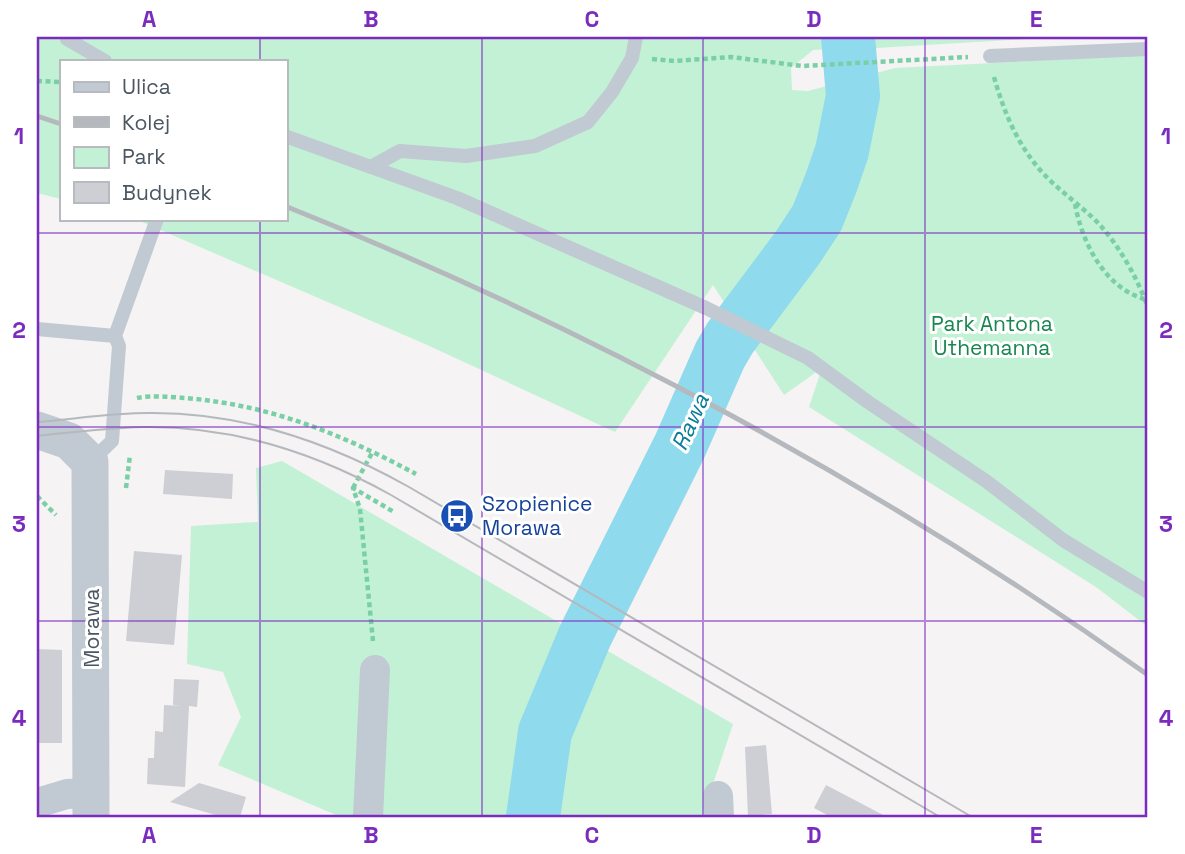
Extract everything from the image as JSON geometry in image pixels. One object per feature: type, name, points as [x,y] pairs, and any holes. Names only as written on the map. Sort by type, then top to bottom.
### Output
[{"type":"street","points":[[37,430],[69,441],[90,462]]},
{"type":"street","name":"Morawa","points":[[37,803],[66,794],[91,805],[90,462]]},
{"type":"street","points":[[368,817],[375,670]]},
{"type":"lane","points":[[67,37],[103,60]]},
{"type":"lane","points":[[371,167],[400,151],[466,156],[535,146],[588,122],[632,58],[636,37]]},
{"type":"lane","points":[[990,56],[1073,44],[1148,49]]},
{"type":"lane","points":[[287,137],[457,198],[786,346],[808,358],[986,481],[1063,540],[1148,592]]},
{"type":"lane","points":[[90,462],[112,441],[119,346],[115,336],[157,220]]},
{"type":"lane","points":[[37,329],[115,336]]},
{"type":"path","points":[[632,58],[675,61],[731,57],[802,66],[990,56],[1004,109],[1023,147],[1058,190],[1099,225],[1110,239],[1134,277],[1148,308]]},
{"type":"path","points":[[37,81],[60,82]]},
{"type":"path","points":[[1074,204],[1086,243],[1097,264],[1129,292],[1145,299]]},
{"type":"path","points":[[136,405],[137,396],[222,402],[316,425],[416,474]]},
{"type":"path","points":[[373,451],[353,488],[360,509],[375,670]]},
{"type":"path","points":[[126,491],[131,453]]},
{"type":"path","points":[[353,488],[394,512]]},
{"type":"path","points":[[37,496],[61,520]]},
{"type":"green space","name":"Park Antona Uthemanna","points":[[37,37],[833,37],[834,49],[813,50],[791,68],[792,90],[808,91],[895,68],[1148,55],[1148,627],[1096,587],[809,407],[822,368],[784,395],[713,285],[615,432],[425,344],[137,220],[287,220],[287,60],[60,60],[60,199],[37,193]]},
{"type":"green space","points":[[858,37],[1060,37],[859,49]]},
{"type":"green space","points":[[282,461],[733,724],[702,817],[341,817],[218,765],[241,717],[223,672],[187,664],[191,526],[258,522],[256,468]]},
{"type":"building","points":[[165,470],[233,474],[232,499],[163,494]]},
{"type":"building","points":[[134,551],[182,555],[174,645],[126,641]]},
{"type":"building","points":[[37,649],[62,650],[62,743],[37,743]]},
{"type":"building","points":[[174,679],[199,680],[197,707],[189,706],[185,787],[147,784],[148,758],[154,758],[155,731],[163,732],[164,705],[182,706],[173,705]]},
{"type":"building","points":[[766,745],[772,814],[748,816],[745,747]]},
{"type":"building","points":[[199,783],[246,797],[240,817],[223,817],[170,802]]},
{"type":"building","points":[[826,785],[887,817],[831,817],[814,808]]},
{"type":"waterway","name":"Rawa","points":[[533,817],[545,732],[585,636],[680,446],[720,355],[817,218],[842,151],[853,96],[848,37]]},
{"type":"tram line","points":[[37,422],[135,413],[184,414],[251,424],[348,456],[409,487],[972,817]]},
{"type":"tram line","points":[[37,436],[144,427],[209,431],[272,444],[332,466],[391,495],[940,817]]},
{"type":"railway","points":[[37,116],[60,124]]},
{"type":"railway","points":[[287,207],[510,304],[730,415],[838,475],[944,539],[1148,675]]},
{"type":"place","name":"Szopienice Morawa","points":[[457,516]]}]
